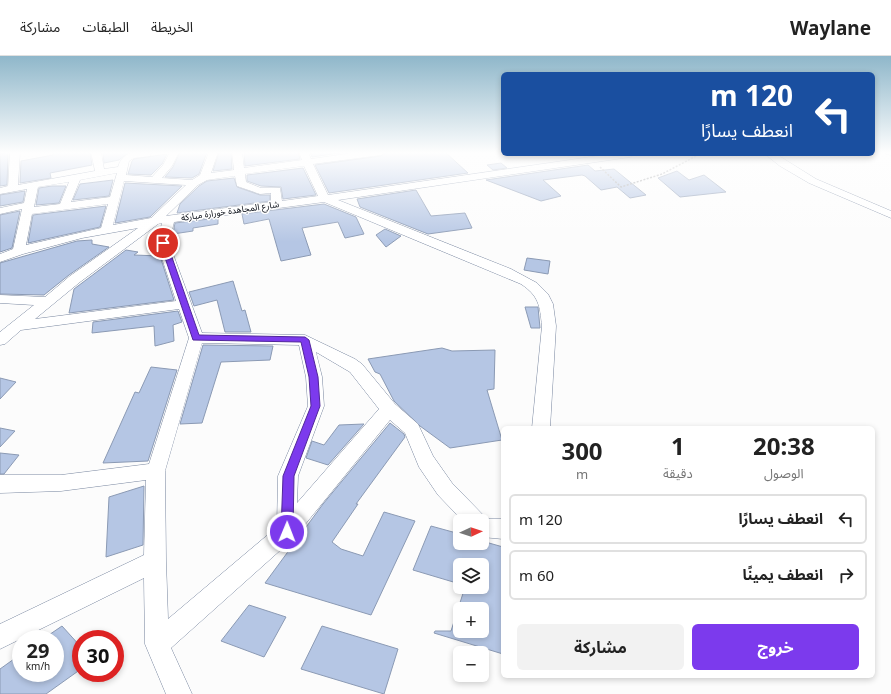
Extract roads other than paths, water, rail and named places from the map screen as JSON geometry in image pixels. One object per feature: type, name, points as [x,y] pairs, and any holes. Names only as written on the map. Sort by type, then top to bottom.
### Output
[{"type":"street","points":[[13,182],[13,188]]},
{"type":"street","points":[[0,191],[53,182]]},
{"type":"street","points":[[64,207],[74,182]]},
{"type":"street","points":[[106,231],[119,182]]},
{"type":"street","points":[[178,182],[194,183]]},
{"type":"street","points":[[241,182],[241,184],[246,187],[260,191],[276,190],[277,204]]},
{"type":"street","points":[[317,182],[324,198],[506,272],[524,280],[540,292],[548,310],[549,326],[541,426]]},
{"type":"street","name":"شارع المجاهدة خورارة مباركة","points":[[0,258],[19,250],[162,220],[442,182]]},
{"type":"street","points":[[814,182],[891,215]]},
{"type":"street","points":[[0,340],[47,301],[162,220],[194,183]]},
{"type":"street","points":[[19,250],[33,185]]},
{"type":"street","points":[[0,211],[28,208],[64,207],[115,200]]},
{"type":"street","points":[[162,220],[163,243],[196,338],[156,471],[155,561],[158,644],[179,694]]},
{"type":"street","points":[[0,299],[47,301]]},
{"type":"street","points":[[17,326],[184,304]]},
{"type":"street","points":[[196,338],[305,340],[349,363],[356,368],[389,409],[412,429],[426,461],[445,490],[470,514]]},
{"type":"street","points":[[287,532],[288,476],[316,406],[314,377],[305,340]]},
{"type":"street","points":[[158,644],[287,532],[389,409]]},
{"type":"street","points":[[0,484],[61,484],[156,471]]},
{"type":"street","points":[[489,528],[501,529]]},
{"type":"street","points":[[0,637],[155,561]]}]
